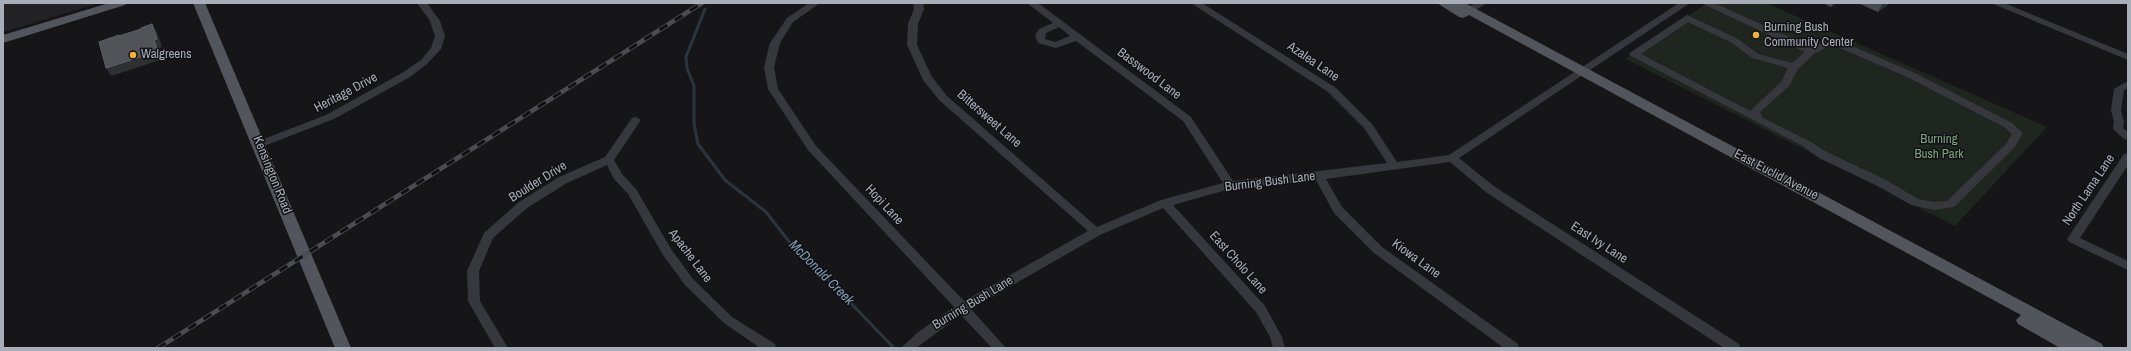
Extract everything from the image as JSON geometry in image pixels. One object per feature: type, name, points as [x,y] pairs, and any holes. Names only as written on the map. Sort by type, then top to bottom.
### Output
[{"type":"main road","points":[[3,39],[121,3]]},
{"type":"main road","name":"Kensington Road","points":[[199,3],[260,144],[343,348]]},
{"type":"main road","name":"East Euclid Avenue","points":[[1443,3],[1463,9],[2014,313],[2074,348]]},
{"type":"main road","name":"East Euclid Avenue","points":[[1579,73],[2096,348]]},
{"type":"street","points":[[422,3],[435,21],[439,31],[436,49],[448,48]]},
{"type":"street","name":"Hopi Lane","points":[[815,3],[790,20],[775,43],[769,67],[772,89],[812,148],[1000,348]]},
{"type":"street","name":"Bittersweet Lane","points":[[918,3],[919,9],[913,24],[912,45],[927,78],[943,98],[1096,232]]},
{"type":"street","name":"Basswood Lane","points":[[1032,3],[1187,119],[1230,185]]},
{"type":"street","name":"Azalea Lane","points":[[1196,3],[1305,71],[1332,90],[1368,126],[1394,165]]},
{"type":"street","points":[[1463,9],[1482,3]]},
{"type":"street","name":"Burning Bush Lane","points":[[907,348],[920,336],[962,308],[1096,232],[1165,203],[1230,185],[1319,176],[1452,158],[1685,3]]},
{"type":"street","points":[[1706,3],[1812,51]]},
{"type":"street","points":[[1996,3],[2128,57]]},
{"type":"street","points":[[1758,120],[1755,111],[1785,84],[1794,67],[1812,51],[1833,41],[1911,75],[2008,125],[2018,133],[2010,146],[1950,204],[1934,206],[1915,202],[1882,183],[1823,155],[1807,144],[1758,120],[1634,54],[1687,18],[1735,41],[1755,56],[1765,61],[1794,67]]},
{"type":"street","points":[[1059,24],[1042,31],[1040,35],[1041,41],[1056,45],[1077,37]]},
{"type":"street","name":"Heritage Drive","points":[[260,144],[317,123],[344,110],[411,72],[424,62],[436,49]]},
{"type":"street","points":[[2128,84],[2119,89],[2116,110],[2119,122],[2118,129],[2128,137]]},
{"type":"street","points":[[610,160],[636,120]]},
{"type":"street","name":"North Lama Lane","points":[[2128,157],[2074,239],[2128,266]]},
{"type":"street","name":"East Ivy Lane","points":[[1452,158],[1491,190],[1734,348]]},
{"type":"street","name":"Boulder Drive","points":[[502,348],[474,301],[473,271],[488,236],[523,205],[563,180],[610,160]]},
{"type":"street","name":"Apache Lane","points":[[610,160],[618,176],[632,192],[667,252],[689,282],[728,320],[770,348]]},
{"type":"street","name":"Kiowa Lane","points":[[1319,176],[1338,210],[1378,250],[1513,348]]},
{"type":"street","name":"East Cholo Lane","points":[[1165,203],[1261,309],[1276,337],[1279,348]]},
{"type":"shaded area","points":[[3,3],[100,3],[3,32]]},
{"type":"green space","name":"Burning Bush Park","points":[[1707,3],[1766,3],[2047,127],[1955,226],[1626,59]]},
{"type":"building","points":[[152,24],[157,39],[154,40],[158,51],[106,68],[99,42]]},
{"type":"waterway","name":"McDonald Creek","points":[[705,9],[686,57],[687,68],[694,86],[694,124],[698,144],[725,180],[766,212],[798,253],[819,270],[893,347]]},
{"type":"railway","points":[[158,348],[702,3]]},
{"type":"place","name":"Burning Bush Community Center","points":[[1756,35]]},
{"type":"place","name":"Walgreens","points":[[133,55]]}]
